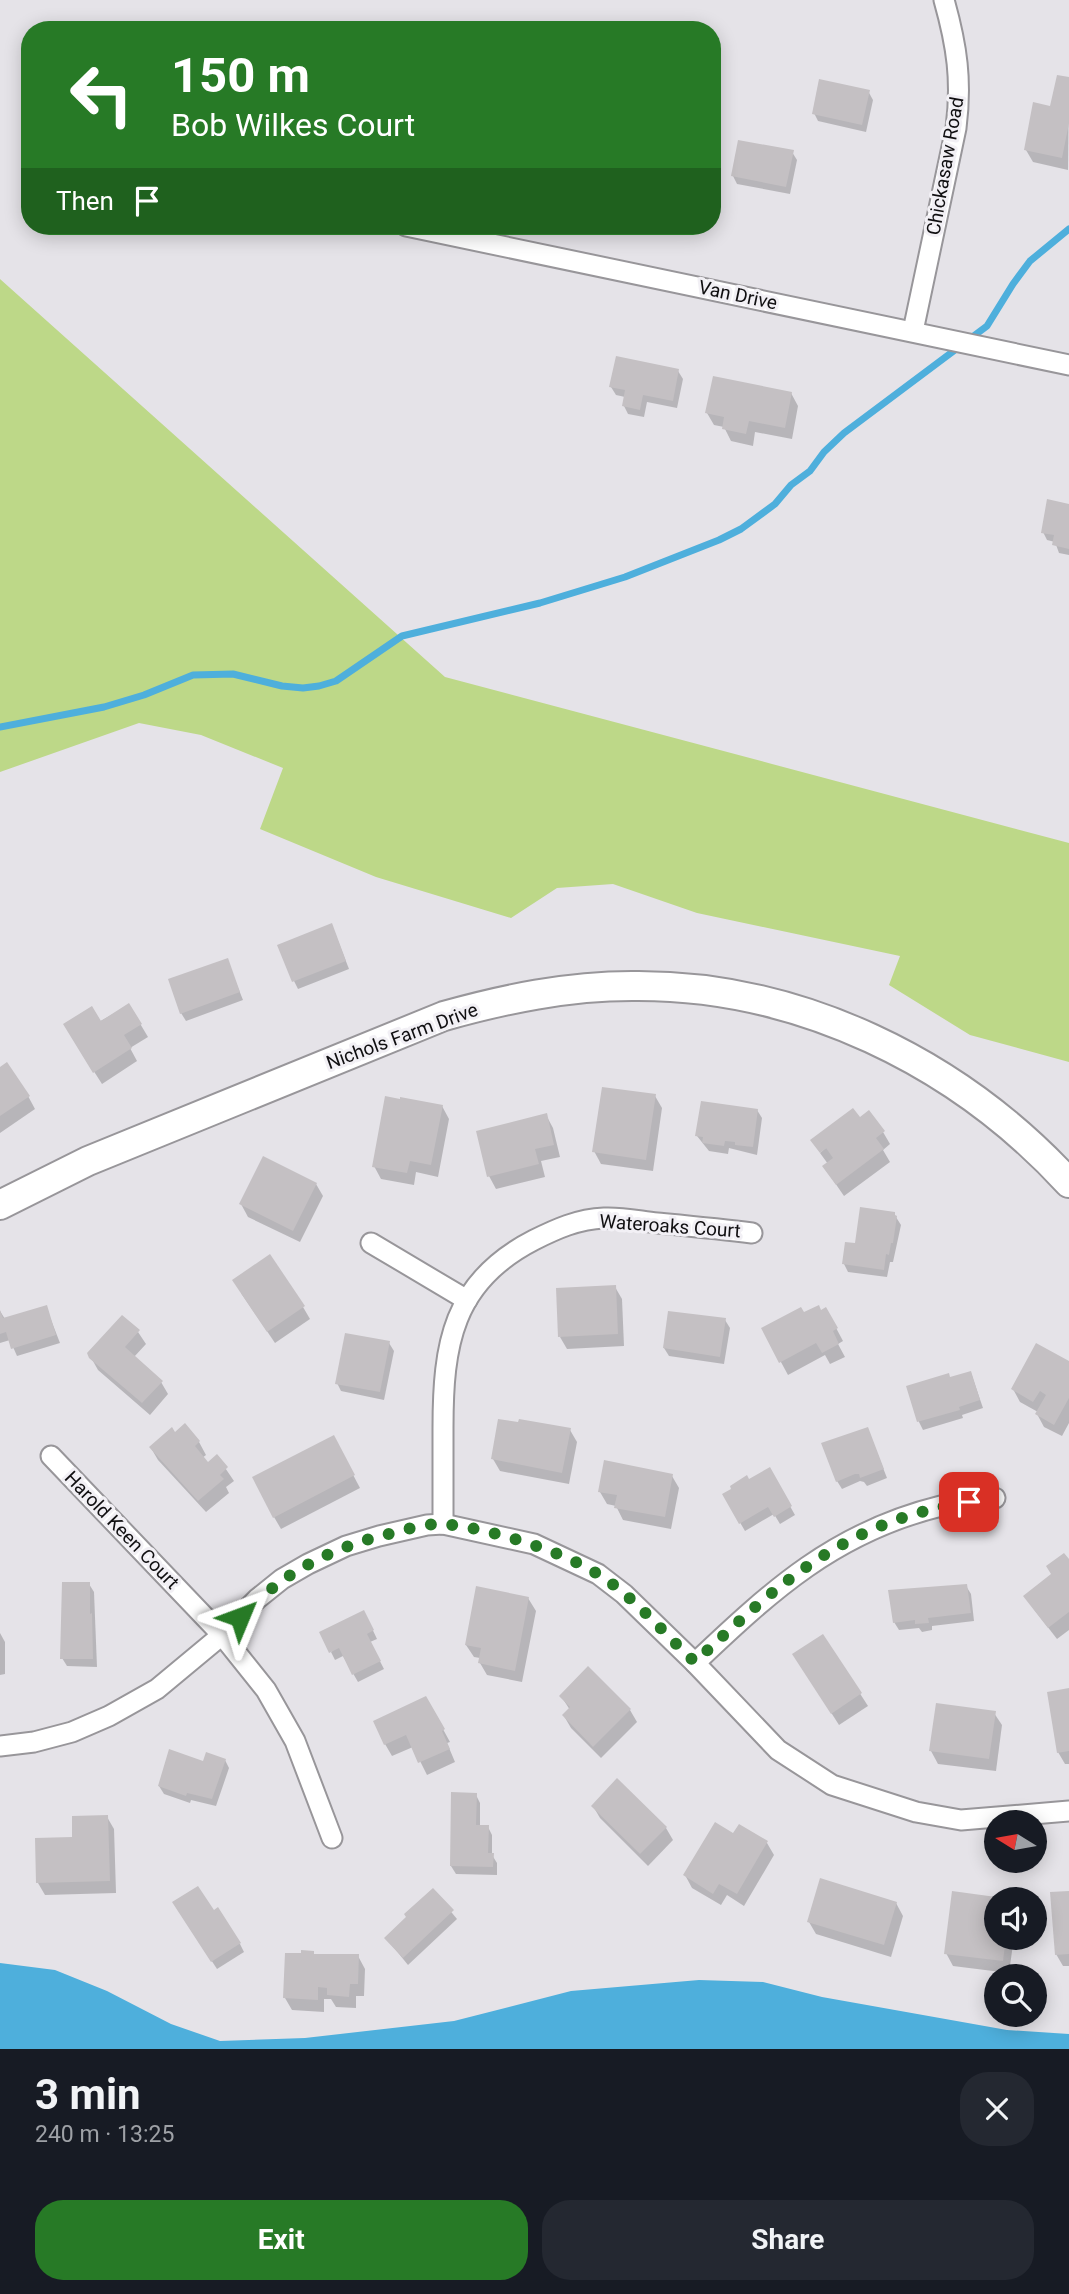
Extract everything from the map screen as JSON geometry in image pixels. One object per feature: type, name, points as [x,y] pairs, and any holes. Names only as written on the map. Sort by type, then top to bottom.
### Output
[{"type":"street","name":"Chickasaw Road","points":[[912,331],[959,102],[960,76],[954,36],[944,0]]},
{"type":"street","name":"Van Drive","points":[[449,235],[1069,365]]},
{"type":"street","name":"Nichols Farm Drive","points":[[0,1205],[88,1161],[444,1016],[498,1001],[544,993],[632,986],[720,992],[801,1010],[843,1024],[883,1043],[1012,1127],[1069,1183]]},
{"type":"street","name":"Wateroaks Court","points":[[443,1524],[443,1382],[446,1356],[451,1334],[467,1300],[483,1277],[522,1246],[561,1226],[578,1222],[603,1218],[752,1233]]},
{"type":"street","points":[[370,1243],[467,1300]]},
{"type":"street","name":"Harold Keen Court","points":[[51,1456],[222,1635],[266,1690],[295,1741],[332,1838]]},
{"type":"street","points":[[695,1662],[781,1584],[842,1544],[911,1515],[943,1505],[995,1498]]},
{"type":"street","points":[[0,1746],[34,1742],[72,1732],[109,1716],[157,1689],[222,1635],[265,1593],[282,1579],[308,1564],[346,1546],[379,1536],[443,1524],[534,1544],[598,1574],[624,1594],[695,1662],[778,1750],[832,1785],[905,1809],[961,1820],[1069,1811]]},
{"type":"green space","points":[[0,279],[445,677],[1069,843],[1069,1062],[970,1035],[889,985],[900,956],[697,913],[613,884],[557,888],[511,918],[376,877],[260,829],[283,768],[201,735],[139,723],[0,772]]},
{"type":"water","points":[[0,1963],[55,1970],[107,1991],[171,2024],[220,2041],[305,2038],[454,2021],[571,1991],[699,1980],[763,1982],[822,1997],[984,2027],[1069,2034],[1069,2049],[0,2049]]},
{"type":"building","points":[[1057,75],[1069,77],[1069,123],[1062,158],[1024,150],[1033,102],[1050,106]]},
{"type":"building","points":[[819,79],[870,90],[862,125],[812,114]]},
{"type":"building","points":[[738,140],[794,150],[786,187],[731,176]]},
{"type":"building","points":[[616,356],[679,369],[673,401],[643,395],[640,410],[622,406],[625,390],[609,387]]},
{"type":"building","points":[[713,376],[792,392],[785,428],[749,421],[746,434],[722,429],[724,417],[705,413]]},
{"type":"building","points":[[1047,499],[1069,504],[1069,549],[1052,545],[1054,535],[1041,533]]},
{"type":"building","points":[[332,923],[346,961],[292,982],[277,945]]},
{"type":"building","points":[[228,958],[240,992],[180,1014],[168,979]]},
{"type":"building","points":[[129,1003],[142,1024],[124,1035],[132,1048],[93,1073],[63,1024],[92,1006],[101,1021]]},
{"type":"building","points":[[7,1062],[30,1096],[0,1116],[0,1067]]},
{"type":"building","points":[[602,1087],[656,1094],[646,1160],[592,1152]]},
{"type":"building","points":[[385,1096],[443,1105],[431,1165],[410,1161],[407,1173],[372,1167]]},
{"type":"building","points":[[701,1101],[758,1109],[753,1147],[725,1141],[724,1146],[702,1143],[703,1137],[695,1136]]},
{"type":"building","points":[[853,1108],[860,1117],[869,1110],[885,1131],[876,1138],[884,1149],[836,1185],[822,1166],[833,1158],[826,1148],[820,1153],[810,1140]]},
{"type":"building","points":[[547,1113],[554,1145],[535,1149],[539,1164],[487,1177],[476,1131]]},
{"type":"building","points":[[263,1156],[317,1183],[293,1231],[239,1204]]},
{"type":"building","points":[[860,1207],[895,1212],[897,1216],[893,1243],[889,1255],[886,1254],[884,1270],[842,1264],[845,1242],[855,1243]]},
{"type":"building","points":[[270,1254],[305,1306],[267,1332],[232,1280]]},
{"type":"building","points":[[616,1285],[618,1334],[558,1337],[556,1288]]},
{"type":"building","points":[[47,1305],[56,1335],[11,1349],[6,1332],[0,1334],[0,1310],[3,1318]]},
{"type":"building","points":[[819,1305],[821,1310],[826,1307],[838,1328],[833,1331],[839,1344],[822,1353],[816,1343],[779,1363],[761,1328],[801,1307],[804,1312]]},
{"type":"building","points":[[668,1311],[726,1318],[720,1357],[663,1348]]},
{"type":"building","points":[[122,1315],[140,1330],[125,1347],[163,1381],[142,1403],[89,1358],[87,1353]]},
{"type":"building","points":[[345,1333],[390,1341],[380,1392],[335,1384]]},
{"type":"building","points":[[1036,1343],[1069,1361],[1069,1398],[1054,1425],[1035,1414],[1046,1395],[1040,1391],[1033,1402],[1011,1389]]},
{"type":"building","points":[[971,1371],[980,1400],[959,1407],[960,1410],[917,1422],[906,1386],[949,1373],[950,1377]]},
{"type":"building","points":[[498,1419],[518,1422],[519,1419],[571,1428],[562,1473],[491,1459]]},
{"type":"building","points":[[185,1423],[200,1441],[195,1446],[208,1462],[217,1454],[228,1467],[220,1475],[224,1479],[198,1501],[149,1447],[172,1427],[175,1432]]},
{"type":"building","points":[[868,1427],[884,1469],[860,1478],[859,1474],[855,1474],[836,1482],[821,1443]]},
{"type":"building","points":[[334,1435],[355,1475],[273,1518],[252,1477]]},
{"type":"building","points":[[604,1460],[673,1474],[665,1517],[614,1508],[617,1495],[598,1492]]},
{"type":"building","points":[[770,1467],[792,1506],[774,1517],[768,1507],[739,1524],[722,1494],[747,1475],[749,1479]]},
{"type":"building","points":[[1064,1553],[1069,1559],[1069,1612],[1048,1628],[1023,1596],[1051,1574],[1046,1566]]},
{"type":"building","points":[[62,1582],[90,1582],[93,1659],[60,1659]]},
{"type":"building","points":[[967,1584],[971,1613],[928,1618],[929,1623],[915,1624],[915,1620],[893,1623],[888,1590]]},
{"type":"building","points":[[476,1586],[529,1597],[515,1671],[478,1663],[481,1648],[465,1645]]},
{"type":"building","points":[[364,1610],[374,1630],[367,1634],[381,1661],[352,1675],[339,1648],[329,1653],[319,1632]]},
{"type":"building","points":[[823,1634],[862,1693],[831,1714],[792,1654]]},
{"type":"building","points":[[588,1666],[631,1709],[593,1747],[562,1715],[570,1707],[559,1696]]},
{"type":"building","points":[[1069,1688],[1069,1751],[1057,1753],[1047,1692]]},
{"type":"building","points":[[426,1696],[445,1729],[442,1731],[450,1749],[418,1763],[406,1735],[384,1745],[373,1721]]},
{"type":"building","points":[[936,1703],[996,1711],[989,1759],[929,1751]]},
{"type":"building","points":[[169,1749],[203,1761],[206,1752],[226,1759],[212,1799],[187,1793],[186,1796],[158,1786]]},
{"type":"building","points":[[617,1778],[667,1827],[640,1854],[591,1806]]},
{"type":"building","points":[[451,1792],[477,1793],[476,1825],[489,1825],[488,1853],[494,1853],[493,1867],[450,1866]]},
{"type":"building","points":[[108,1815],[110,1881],[36,1883],[35,1838],[72,1837],[72,1816]]},
{"type":"building","points":[[715,1822],[733,1833],[739,1824],[768,1841],[737,1894],[719,1884],[713,1894],[683,1875]]},
{"type":"building","points":[[820,1878],[897,1902],[884,1945],[807,1922]]},
{"type":"building","points":[[198,1886],[214,1910],[218,1907],[241,1943],[211,1962],[172,1902]]},
{"type":"building","points":[[433,1888],[454,1910],[403,1958],[384,1938],[406,1917],[404,1914]]},
{"type":"building","points":[[952,1891],[984,1895],[984,1950],[1004,1950],[1003,1961],[944,1954]]},
{"type":"building","points":[[1069,1891],[1069,1954],[1055,1955],[1050,1892]]},
{"type":"building","points":[[301,1950],[314,1951],[314,1954],[359,1954],[358,1984],[350,1984],[349,1997],[327,1995],[327,1988],[318,1987],[318,2000],[283,1998],[285,1953],[301,1953]]},
{"type":"waterway","points":[[0,727],[104,707],[144,695],[193,675],[233,674],[282,686],[319,686],[336,681],[402,636],[540,603],[625,577],[719,540],[741,529],[775,504],[791,485],[810,471],[824,452],[844,433],[987,326],[1030,261],[1069,229]]},
{"type":"route","points":[[240,1617],[282,1579],[346,1546],[427,1525],[443,1524],[534,1544],[598,1574],[624,1594],[695,1662],[751,1609],[811,1562],[878,1527],[943,1505],[969,1502]]}]
